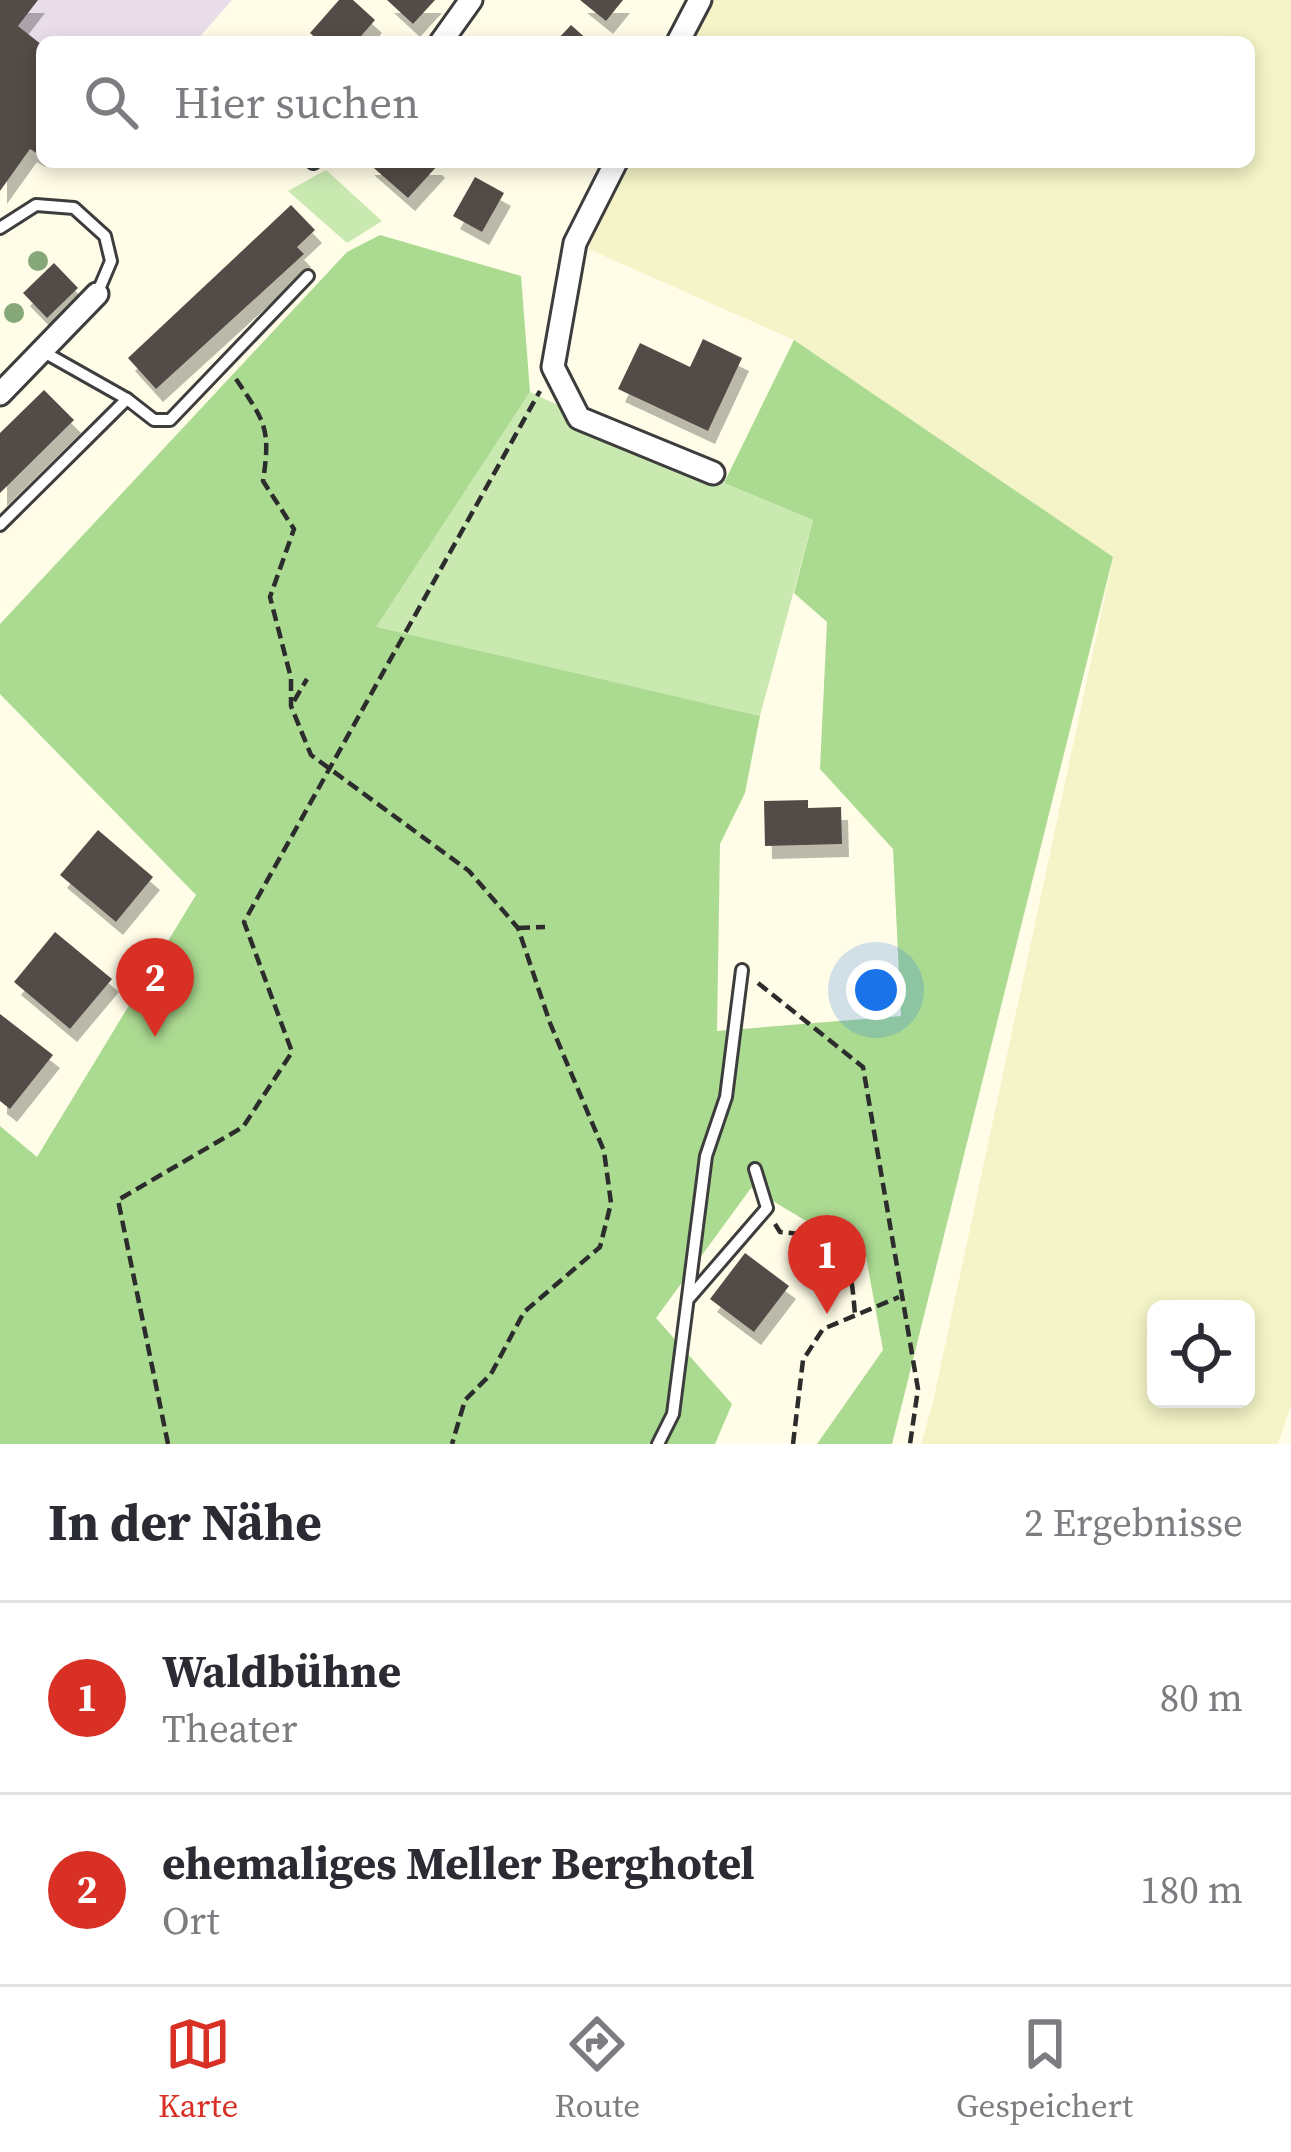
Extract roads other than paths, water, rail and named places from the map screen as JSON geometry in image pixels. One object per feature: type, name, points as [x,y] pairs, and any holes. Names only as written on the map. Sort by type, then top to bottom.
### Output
[{"type":"street","points":[[445,36],[471,0]]},
{"type":"street","points":[[680,36],[700,0]]},
{"type":"street","points":[[613,168],[574,243],[553,368],[578,418],[712,473]]},
{"type":"street","points":[[0,394],[97,294]]},
{"type":"lane","points":[[0,228],[35,206],[74,208],[105,236],[111,261],[97,294]]},
{"type":"lane","points":[[42,351],[128,399],[154,420],[170,420],[308,276]]},
{"type":"lane","points":[[0,525],[128,399]]},
{"type":"lane","points":[[658,1444],[673,1414],[706,1156],[726,1097],[742,970]]},
{"type":"lane","points":[[688,1299],[767,1208],[755,1169]]},
{"type":"place","name":"ehemaliges Meller Berghotel","points":[[155,1037]]},
{"type":"place","name":"Waldbühne","points":[[827,1314]]}]
